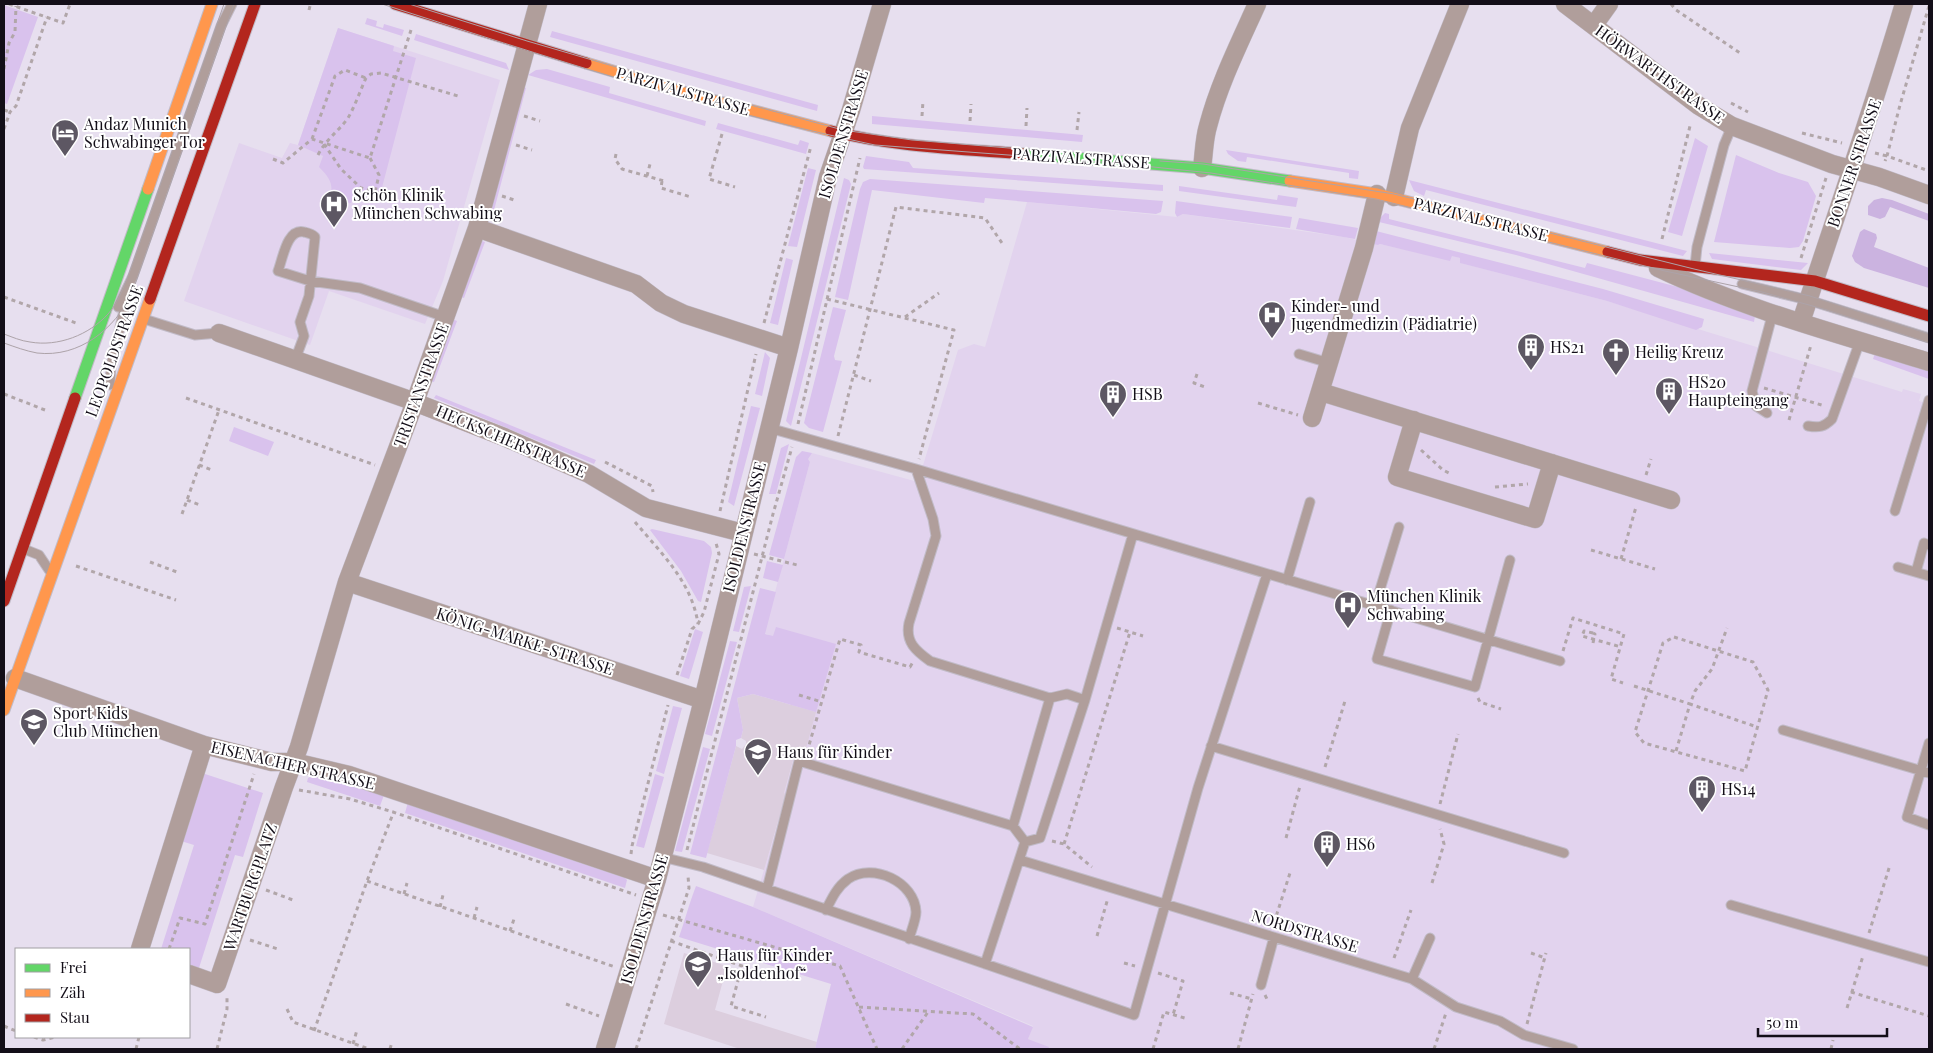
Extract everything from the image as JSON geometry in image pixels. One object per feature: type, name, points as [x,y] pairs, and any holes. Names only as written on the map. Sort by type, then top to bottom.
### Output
[{"type":"street","name":"LEOPOLDSTRASSE","points":[[4,601],[212,4]]},
{"type":"street","name":"LEOPOLDSTRASSE","points":[[4,710],[256,4]]},
{"type":"street","name":"PARZIVALSTRASSE","points":[[395,4],[694,95],[842,134],[916,146],[1202,168],[1385,196],[1694,274],[1773,312],[1929,362]]},
{"type":"street","name":"TRISTANSTRASSE","points":[[294,762],[347,582],[415,402],[477,228],[525,45],[538,4]]},
{"type":"street","name":"ISOLDENSTRASSE","points":[[605,1049],[657,878],[703,700],[789,348],[828,177],[852,110],[882,4]]},
{"type":"street","points":[[1202,168],[1207,128],[1214,107],[1227,70],[1257,4]]},
{"type":"street","points":[[1312,418],[1366,242],[1460,4]]},
{"type":"street","name":"HÖRWARTHSTRASSE","points":[[1565,4],[1699,106],[1732,126],[1832,164],[1879,177],[1929,195]]},
{"type":"street","points":[[1594,25],[1609,4]]},
{"type":"street","name":"BONNER STRASSE","points":[[1801,322],[1859,149],[1904,4]]},
{"type":"street","points":[[477,228],[636,284],[661,302],[684,314],[789,348]]},
{"type":"street","name":"PARZIVALSTRASSE","points":[[1694,274],[1815,281],[1929,316]]},
{"type":"street","name":"HECKSCHERSTRASSE","points":[[219,333],[415,402],[504,437],[589,474],[646,508],[743,533]]},
{"type":"street","points":[[1321,392],[1671,500]]},
{"type":"street","points":[[1414,420],[1396,477],[1535,519],[1552,463]]},
{"type":"street","name":"KÖNIG-MARKE-STRASSE","points":[[347,582],[703,700]]},
{"type":"street","name":"EISENACHER STRASSE","points":[[15,678],[204,745],[272,762],[294,762],[349,775],[657,878]]},
{"type":"street","points":[[140,948],[204,745]]},
{"type":"street","name":"WARTBURGPLATZ","points":[[190,974],[217,984],[294,762]]},
{"type":"lane","points":[[225,18],[228,4]]},
{"type":"lane","points":[[95,336],[117,310],[129,285],[225,18],[232,4]]},
{"type":"lane","points":[[1732,126],[1724,145],[1697,247],[1694,274],[1808,300],[1929,338]]},
{"type":"lane","points":[[295,360],[304,336],[300,322],[309,296],[310,282],[314,237],[311,233],[295,232],[291,236],[278,271],[310,282],[360,288],[445,317]]},
{"type":"lane","points":[[113,404],[110,382],[111,366],[129,285]]},
{"type":"lane","points":[[1768,413],[1756,406],[1753,398],[1754,385],[1773,312]]},
{"type":"lane","points":[[143,318],[195,335],[219,333]]},
{"type":"lane","points":[[1808,426],[1821,427],[1832,419],[1860,340]]},
{"type":"lane","points":[[1299,354],[1329,363]]},
{"type":"lane","points":[[1895,510],[1929,400]]},
{"type":"lane","points":[[769,428],[916,469],[1560,661]]},
{"type":"lane","points":[[916,469],[934,519],[936,536],[907,632],[910,643],[919,654],[930,661],[1050,698],[1067,694],[1085,700]]},
{"type":"lane","points":[[1287,580],[1310,502]]},
{"type":"lane","points":[[1375,606],[1399,527]]},
{"type":"lane","points":[[1025,842],[1040,838],[1085,700],[1133,534]]},
{"type":"lane","points":[[1916,572],[1924,543],[1929,545]]},
{"type":"lane","points":[[22,548],[39,554],[52,574]]},
{"type":"lane","points":[[1391,610],[1377,659],[1474,687],[1489,640],[1510,560]]},
{"type":"lane","points":[[1898,566],[1929,576]]},
{"type":"lane","points":[[662,857],[703,867],[908,939],[1134,1015],[1198,788],[1267,574]]},
{"type":"lane","points":[[1013,826],[1050,698]]},
{"type":"lane","points":[[1783,730],[1926,772]]},
{"type":"lane","points":[[1929,743],[1926,772],[1906,817],[1929,825]]},
{"type":"lane","points":[[1211,746],[1564,853]]},
{"type":"lane","points":[[767,889],[799,761],[1013,826],[1025,842]]},
{"type":"lane","points":[[985,964],[1025,842]]},
{"type":"lane","name":"NORDSTRASSE","points":[[1020,860],[1412,979],[1456,1007],[1500,1021],[1524,1035],[1573,1049]]},
{"type":"lane","points":[[826,910],[836,891],[848,879],[860,873],[875,874],[896,880],[913,896],[916,914],[908,939]]},
{"type":"lane","points":[[1732,905],[1929,962]]},
{"type":"lane","points":[[1261,985],[1274,937]]},
{"type":"lane","points":[[1412,979],[1430,938]]},
{"type":"path","points":[[9,4],[63,23],[70,4]]},
{"type":"path","points":[[1671,4],[1676,10],[1740,52]]},
{"type":"path","points":[[4,69],[9,43],[15,32],[16,6]]},
{"type":"path","points":[[1929,6],[1887,156],[1929,171]]},
{"type":"path","points":[[370,158],[417,11]]},
{"type":"path","points":[[4,129],[10,112],[16,106],[47,17]]},
{"type":"path","points":[[273,159],[283,163],[312,139],[334,76],[345,70],[366,78]]},
{"type":"path","points":[[318,155],[324,143],[340,129],[349,116],[366,78],[371,74],[381,73],[458,96]]},
{"type":"path","points":[[922,116],[923,101]]},
{"type":"path","points":[[1729,102],[1754,114]]},
{"type":"path","points":[[970,121],[971,104]]},
{"type":"path","points":[[1026,126],[1027,108]]},
{"type":"path","points":[[4,110],[10,112]]},
{"type":"path","points":[[1077,130],[1078,112]]},
{"type":"path","points":[[524,116],[540,120]]},
{"type":"path","points":[[1662,238],[1690,126]]},
{"type":"path","points":[[1800,132],[1859,149]]},
{"type":"path","points":[[722,134],[709,179],[735,187]]},
{"type":"path","points":[[312,139],[370,158],[379,175],[375,192]]},
{"type":"path","points":[[1801,258],[1839,142]]},
{"type":"path","points":[[324,143],[341,169],[361,188],[380,193]]},
{"type":"path","points":[[516,145],[532,150]]},
{"type":"path","points":[[616,154],[615,158],[622,169],[663,181],[661,188],[691,197]]},
{"type":"path","points":[[720,512],[760,338],[807,158]]},
{"type":"path","points":[[647,176],[650,164]]},
{"type":"path","points":[[636,1049],[689,888],[686,852],[762,556],[796,434],[857,170]]},
{"type":"path","points":[[502,196],[517,200]]},
{"type":"path","points":[[836,446],[896,207],[985,218],[1004,246]]},
{"type":"path","points":[[905,318],[939,293]]},
{"type":"path","points":[[4,297],[76,323]]},
{"type":"path","points":[[827,299],[954,330],[916,469]]},
{"type":"path","points":[[1362,322],[1382,329]]},
{"type":"path","points":[[1789,420],[1811,345]]},
{"type":"path","points":[[1197,374],[1194,383],[1205,387]]},
{"type":"path","points":[[854,376],[871,381]]},
{"type":"path","points":[[1754,385],[1836,409]]},
{"type":"path","points":[[4,394],[44,410]]},
{"type":"path","points":[[186,398],[389,470]]},
{"type":"path","points":[[1258,403],[1312,418]]},
{"type":"path","points":[[182,514],[219,410]]},
{"type":"path","points":[[1408,437],[1443,470],[1456,477]]},
{"type":"path","points":[[598,459],[652,486],[653,496]]},
{"type":"path","points":[[199,466],[212,470]]},
{"type":"path","points":[[1491,487],[1499,488],[1546,482]]},
{"type":"path","points":[[187,500],[200,505]]},
{"type":"path","points":[[640,522],[633,520],[663,553],[690,595],[696,609],[698,624]]},
{"type":"path","points":[[626,892],[631,870],[632,846],[672,690],[692,629],[698,624],[704,612],[719,554],[718,545],[712,539]]},
{"type":"path","points":[[1591,550],[1655,570]]},
{"type":"path","points":[[762,556],[797,565]]},
{"type":"path","points":[[150,562],[177,572]]},
{"type":"path","points":[[76,566],[176,600]]},
{"type":"path","points":[[1560,661],[1573,618],[1624,634],[1611,680],[1623,683]]},
{"type":"path","points":[[1106,625],[1143,636]]},
{"type":"path","points":[[1676,751],[1695,691],[1712,669],[1726,628]]},
{"type":"path","points":[[1593,643],[1595,634],[1584,631],[1582,636],[1621,647]]},
{"type":"path","points":[[1064,844],[1130,632]]},
{"type":"path","points":[[1674,637],[1720,650],[1752,662],[1760,672],[1768,690],[1745,771],[1644,743],[1635,732],[1663,643],[1674,637]]},
{"type":"path","points":[[804,762],[840,639],[861,645],[859,652],[910,667],[919,654]]},
{"type":"path","points":[[1634,686],[1757,727]]},
{"type":"path","points":[[1474,687],[1480,702],[1501,709]]},
{"type":"path","points":[[799,695],[822,702]]},
{"type":"path","points":[[169,948],[180,918],[205,924],[259,759]]},
{"type":"path","points":[[284,787],[350,799],[393,812],[626,892],[678,919],[840,966],[878,1049]]},
{"type":"path","points":[[314,1031],[401,792]]},
{"type":"path","points":[[1040,838],[1064,844],[1092,868],[1101,870]]},
{"type":"path","points":[[1274,923],[1290,873]]},
{"type":"path","points":[[367,882],[629,972]]},
{"type":"path","points":[[404,894],[407,883]]},
{"type":"path","points":[[250,885],[293,900]]},
{"type":"path","points":[[1097,936],[1111,888]]},
{"type":"path","points":[[440,907],[443,895]]},
{"type":"path","points":[[474,918],[477,907]]},
{"type":"path","points":[[1394,958],[1411,910]]},
{"type":"path","points":[[510,931],[514,919]]},
{"type":"path","points":[[1264,920],[1283,926]]},
{"type":"path","points":[[234,934],[278,949]]},
{"type":"path","points":[[671,941],[742,966],[731,1006],[766,1016]]},
{"type":"path","points":[[1531,953],[1545,958]]},
{"type":"path","points":[[1524,1035],[1546,953]]},
{"type":"path","points":[[1384,956],[1394,958],[1417,968]]},
{"type":"path","points":[[1124,963],[1183,981],[1173,1015]]},
{"type":"path","points":[[1238,1049],[1254,992],[1261,985]]},
{"type":"path","points":[[217,1049],[227,1009],[227,991]]},
{"type":"path","points":[[1852,992],[1929,1016]]},
{"type":"path","points":[[1230,993],[1252,1000]]},
{"type":"path","points":[[1434,1049],[1450,1003]]},
{"type":"path","points":[[566,1004],[614,1021]]},
{"type":"path","points":[[859,1007],[973,1014],[1020,1049]]},
{"type":"path","points":[[287,1009],[294,1022],[314,1031],[369,1049]]},
{"type":"path","points":[[902,1049],[928,1011]]},
{"type":"path","points":[[1153,1049],[1164,1012],[1188,1019]]},
{"type":"path","points":[[353,1044],[357,1030]]},
{"type":"path","points":[[37,1038],[43,1040],[52,1038]]},
{"type":"path","points":[[1831,1049],[1833,1040]]},
{"type":"path","points":[[390,1049],[392,1042]]},
{"type":"shaded area","points":[[4,5],[38,17],[7,104],[4,103]]},
{"type":"shaded area","points":[[367,18],[377,21],[376,26],[383,28],[384,24],[404,30],[402,36],[365,24]]},
{"type":"shaded area","name":"Schön Klinik München Schwabing","points":[[338,28],[500,80],[443,281],[425,324],[329,291],[310,345],[184,301],[239,143],[282,158],[290,143],[298,145]]},
{"type":"shaded area","points":[[338,28],[394,46],[393,51],[416,58],[379,199],[354,193],[351,203],[328,205],[331,184],[319,167],[323,156],[298,145]]},
{"type":"shaded area","points":[[552,31],[818,105],[817,111],[550,37]]},
{"type":"shaded area","points":[[416,34],[506,63],[509,70],[414,40]]},
{"type":"shaded area","points":[[547,69],[610,87],[609,93],[706,121],[705,126],[528,75],[536,70]]},
{"type":"shaded area","points":[[522,86],[526,88],[492,218],[487,217]]},
{"type":"shaded area","points":[[872,116],[1083,135],[1082,142],[872,124]]},
{"type":"shaded area","points":[[718,123],[798,145],[800,140],[809,143],[806,154],[716,129]]},
{"type":"shaded area","points":[[1695,138],[1708,146],[1682,236],[1668,232]]},
{"type":"shaded area","points":[[1226,150],[1359,171],[1358,179],[1349,178],[1349,173],[1247,157],[1246,162],[1238,161],[1228,154]]},
{"type":"shaded area","points":[[1736,155],[1779,173],[1808,182],[1816,196],[1803,241],[1799,247],[1790,248],[1714,242]]},
{"type":"shaded area","points":[[866,156],[909,162],[913,168],[1163,185],[1163,191],[864,169]]},
{"type":"shaded area","points":[[808,168],[816,170],[797,247],[788,246]]},
{"type":"shaded area","points":[[844,178],[849,180],[851,184],[791,426],[786,421]]},
{"type":"shaded area","points":[[870,179],[1163,201],[1161,212],[1156,214],[985,198],[984,203],[872,190],[848,300],[835,297],[860,189],[863,182]]},
{"type":"shaded area","points":[[1409,180],[1687,251],[1683,256],[1426,190],[1424,196],[1414,191]]},
{"type":"shaded area","points":[[1179,186],[1277,200],[1278,195],[1298,198],[1296,207],[1179,191]]},
{"type":"shaded area","points":[[1882,198],[1929,214],[1929,221],[1890,207],[1885,217],[1880,219],[1868,215],[1868,206],[1874,200]]},
{"type":"shaded area","points":[[1176,201],[1292,217],[1290,228],[1183,214],[1177,217],[1175,213]]},
{"type":"shaded area","name":"München Klinik Schwabing","points":[[1027,202],[1177,217],[1183,214],[1344,237],[1450,260],[1454,256],[1460,258],[1461,263],[1607,301],[1902,392],[1903,389],[1921,394],[1919,401],[1929,404],[1929,1049],[1048,1049],[1048,1047],[1028,1039],[1033,1026],[753,907],[786,795],[784,793],[796,750],[805,752],[769,635],[764,633],[810,462],[808,459],[809,455],[812,453],[918,482],[958,350],[974,344],[985,347]]},
{"type":"shaded area","points":[[1385,213],[1389,214],[1389,219],[1585,268],[1587,263],[1678,287],[1755,316],[1754,322],[1516,255],[1379,222]]},
{"type":"shaded area","points":[[1299,218],[1358,228],[1355,239],[1296,229]]},
{"type":"shaded area","points":[[1864,229],[1876,234],[1877,238],[1874,247],[1929,268],[1929,288],[1864,268],[1855,262],[1852,256],[1860,232]]},
{"type":"shaded area","points":[[1376,231],[1603,289],[1704,319],[1702,327],[1696,330],[1607,301],[1460,263],[1460,258],[1452,256],[1450,261],[1380,244],[1372,244]]},
{"type":"shaded area","points":[[482,241],[485,242],[464,298],[461,297]]},
{"type":"shaded area","points":[[1709,253],[1808,263],[1801,270],[1712,259]]},
{"type":"shaded area","points":[[786,258],[793,260],[778,325],[770,323]]},
{"type":"shaded area","points":[[833,307],[846,310],[834,356],[835,360],[842,361],[823,432],[809,428],[804,423]]},
{"type":"shaded area","points":[[452,319],[457,321],[434,382],[430,381]]},
{"type":"shaded area","points":[[765,352],[770,358],[762,396],[755,394]]},
{"type":"shaded area","points":[[1875,353],[1928,370],[1929,379],[1873,359]]},
{"type":"shaded area","points":[[436,395],[596,460],[594,464],[434,398]]},
{"type":"shaded area","points":[[751,406],[760,408],[734,506],[728,502]]},
{"type":"shaded area","points":[[234,427],[274,442],[268,456],[229,441]]},
{"type":"shaded area","points":[[789,444],[776,494],[769,494],[781,448]]},
{"type":"shaded area","points":[[802,451],[812,453],[808,459],[810,462],[784,559],[769,555],[796,457]]},
{"type":"shaded area","points":[[650,530],[704,541],[711,547],[712,553],[701,602],[698,601],[681,571]]},
{"type":"shaded area","points":[[767,561],[783,565],[778,582],[763,578]]},
{"type":"shaded area","points":[[751,586],[739,632],[733,631],[744,587]]},
{"type":"shaded area","points":[[760,588],[776,592],[765,634],[773,636],[776,627],[836,644],[816,712],[753,694],[737,698],[743,730],[741,738],[736,740],[706,858],[690,854]]},
{"type":"shaded area","points":[[695,629],[703,632],[689,679],[680,676]]},
{"type":"shaded area","points":[[730,641],[737,642],[712,736],[705,734]]},
{"type":"shaded area","name":"Haus für Kinder","points":[[753,694],[816,712],[805,752],[796,750],[784,793],[786,794],[764,870],[707,853],[736,746],[742,749],[746,744],[746,741],[741,738],[743,730],[737,698]]},
{"type":"shaded area","points":[[673,706],[682,708],[664,774],[656,771]]},
{"type":"shaded area","points":[[703,747],[710,749],[682,852],[675,851]]},
{"type":"shaded area","points":[[202,773],[263,793],[243,857],[235,855],[198,971],[190,968],[190,948],[161,948],[194,845],[181,841]]},
{"type":"shaded area","points":[[655,774],[664,777],[644,848],[636,846]]},
{"type":"shaded area","points":[[312,776],[384,795],[380,806],[307,782],[308,778]]},
{"type":"shaded area","points":[[408,802],[623,876],[627,880],[625,888],[405,813]]},
{"type":"shaded area","points":[[696,886],[753,907],[1033,1027],[1028,1039],[1049,1047],[1048,1049],[815,1049],[831,984],[679,937]]},
{"type":"shaded area","name":"Haus für Kinder „Isoldenhof“","points":[[684,953],[727,966],[715,1010],[817,1042],[815,1049],[740,1049],[664,1024]]},
{"type":"tram line","points":[[4,334],[30,342],[51,343],[62,341],[92,328],[114,306],[127,279],[224,4]]},
{"type":"tram line","points":[[4,343],[37,353],[67,351],[81,346],[106,329],[125,306],[132,293],[234,4]]},
{"type":"tram line","points":[[382,4],[688,99],[750,116],[875,145],[1115,163],[1211,173],[1376,199],[1665,271],[1762,292],[1827,310],[1929,343]]},
{"type":"tram line","points":[[409,4],[695,90],[843,130],[912,140],[1033,150]]},
{"type":"tram line","points":[[1160,161],[1203,164],[1394,194],[1810,296],[1929,334]]},
{"type":"traffic: fast","points":[[1024,154],[1202,168],[1290,181]]},
{"type":"traffic: fast","points":[[75,398],[148,189]]},
{"type":"traffic: slow","points":[[148,189],[212,4]]},
{"type":"traffic: slow","points":[[586,63],[693,95],[831,131]]},
{"type":"traffic: slow","points":[[1290,181],[1377,194],[1608,252]]},
{"type":"traffic: slow","points":[[4,710],[150,299]]},
{"type":"traffic: jam","points":[[150,299],[255,4]]},
{"type":"traffic: jam","points":[[395,4],[586,63]]},
{"type":"traffic: jam","points":[[831,131],[903,144],[1024,154]]},
{"type":"traffic: jam","points":[[1608,252],[1640,260],[1815,281],[1929,316]]},
{"type":"traffic: jam","points":[[4,601],[75,398]]},
{"type":"place","name":"Andaz Munich Schwabinger Tor","points":[[65,157]]},
{"type":"place","name":"Schön Klinik München Schwabing","points":[[334,228]]},
{"type":"place","name":"Kinder- und Jugendmedizin (Pädiatrie)","points":[[1272,339]]},
{"type":"place","name":"HS21","points":[[1531,371]]},
{"type":"place","name":"Heilig Kreuz","points":[[1616,376]]},
{"type":"place","name":"HS20 Haupteingang","points":[[1669,415]]},
{"type":"place","name":"HSB","points":[[1113,418]]},
{"type":"place","name":"München Klinik Schwabing","points":[[1348,629]]},
{"type":"place","name":"Sport Kids Club München","points":[[34,746]]},
{"type":"place","name":"Haus für Kinder","points":[[758,776]]},
{"type":"place","name":"HS14","points":[[1702,813]]},
{"type":"place","name":"HS6","points":[[1327,868]]},
{"type":"place","name":"Haus für Kinder „Isoldenhof“","points":[[698,988]]}]
